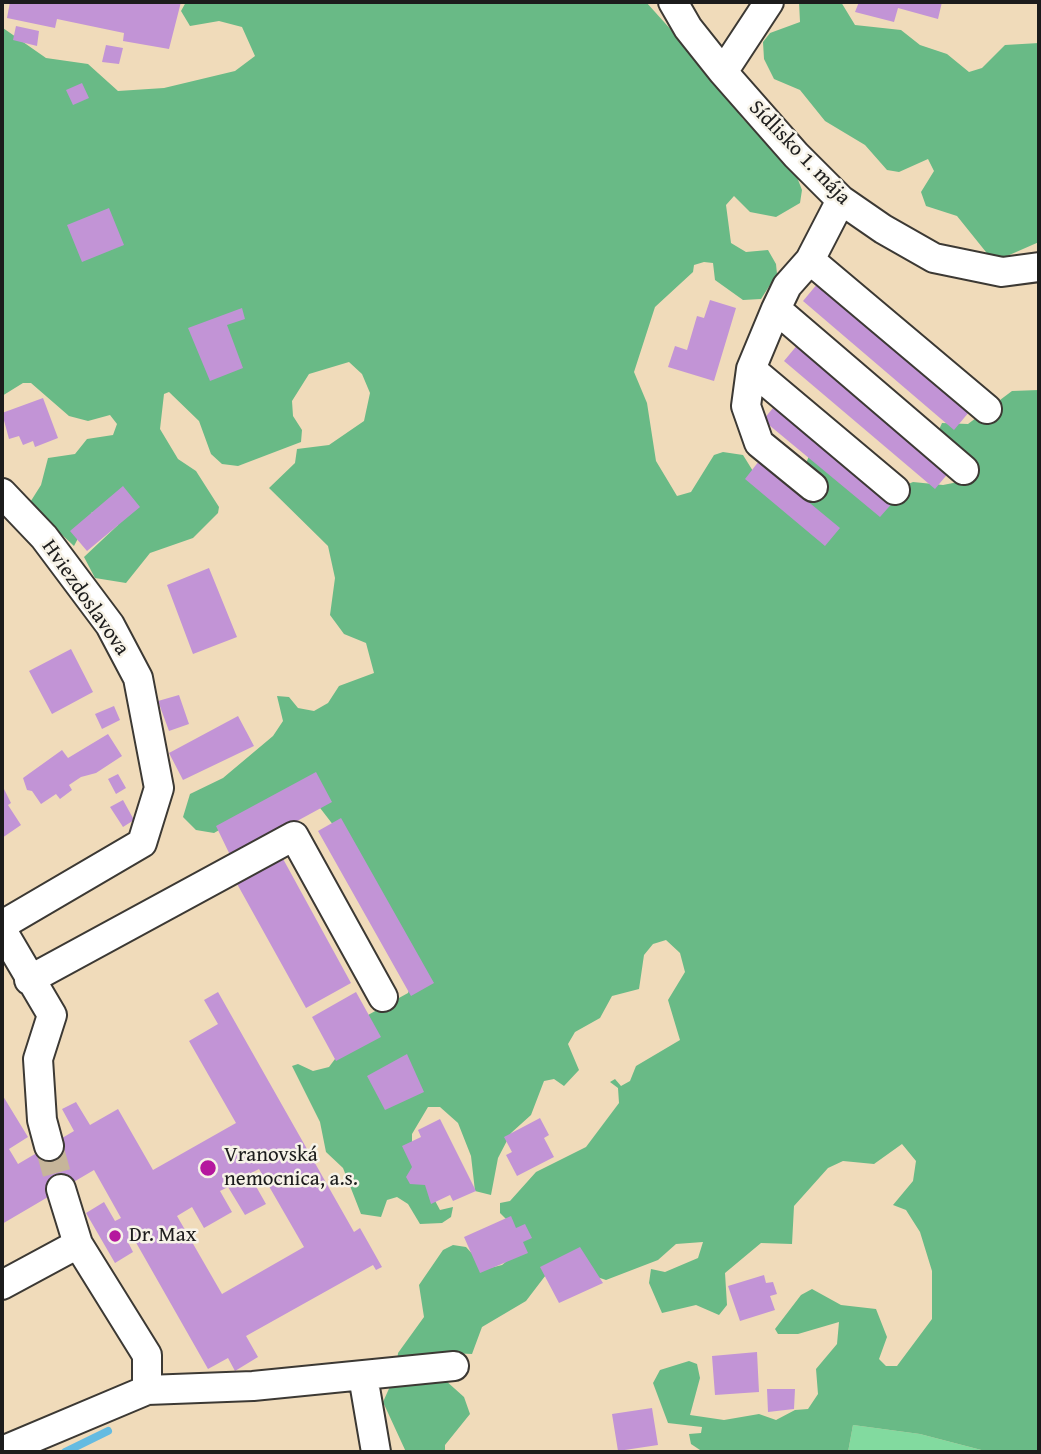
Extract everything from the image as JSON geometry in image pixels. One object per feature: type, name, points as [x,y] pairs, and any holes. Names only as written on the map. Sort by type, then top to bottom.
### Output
[{"type":"street","name":"Sídlisko 1. mája","points":[[673,2],[688,28],[723,72],[796,155],[841,200],[883,229],[934,258],[1002,272],[1039,267]]},
{"type":"street","points":[[723,72],[769,2]]},
{"type":"street","points":[[813,487],[759,443],[746,406],[751,369],[776,309],[787,286],[810,260],[841,200]]},
{"type":"street","points":[[810,260],[987,409]]},
{"type":"street","points":[[776,309],[964,471]]},
{"type":"street","points":[[751,369],[895,490]]},
{"type":"street","name":"Hviezdoslavova","points":[[2,493],[44,537],[110,625],[138,678],[159,788],[142,843],[2,925]]},
{"type":"street","points":[[29,980],[295,836],[383,996]]},
{"type":"street","points":[[2,930],[52,1015],[38,1059],[42,1120],[49,1146]]},
{"type":"street","points":[[61,1189],[78,1244],[147,1355],[148,1390]]},
{"type":"street","points":[[2,1286],[78,1244]]},
{"type":"street","points":[[2,1451],[148,1390],[253,1386],[454,1366]]},
{"type":"street","points":[[363,1376],[376,1452]]},
{"type":"green space","points":[[186,2],[646,2],[710,73],[743,119],[793,167],[802,190],[800,203],[776,217],[750,212],[734,196],[726,205],[731,243],[746,252],[768,250],[776,264],[777,274],[761,299],[743,300],[715,280],[713,263],[704,262],[694,265],[693,272],[655,307],[634,372],[647,403],[656,461],[677,496],[691,492],[714,455],[723,452],[743,455],[766,492],[795,490],[809,456],[870,500],[913,482],[943,485],[963,481],[938,432],[942,423],[968,424],[1012,391],[1039,390],[1039,1452],[989,1452],[920,1434],[853,1425],[848,1452],[703,1452],[691,1444],[689,1434],[701,1433],[702,1427],[668,1423],[653,1383],[660,1370],[689,1361],[697,1364],[700,1378],[690,1415],[724,1420],[759,1414],[776,1420],[795,1410],[808,1409],[818,1394],[816,1369],[837,1344],[839,1322],[798,1334],[778,1334],[775,1329],[801,1295],[812,1289],[841,1305],[876,1309],[887,1337],[879,1359],[886,1366],[897,1366],[932,1319],[932,1271],[920,1232],[906,1210],[893,1205],[913,1181],[916,1161],[902,1144],[874,1164],[843,1161],[828,1168],[794,1206],[792,1244],[761,1243],[725,1273],[727,1305],[719,1315],[696,1305],[662,1313],[649,1283],[651,1269],[665,1272],[698,1258],[703,1242],[676,1244],[658,1260],[606,1280],[555,1263],[526,1301],[482,1327],[472,1354],[448,1353],[435,1371],[464,1397],[470,1414],[445,1445],[445,1452],[406,1452],[383,1402],[396,1373],[398,1353],[424,1317],[419,1285],[443,1250],[453,1245],[466,1247],[486,1269],[502,1265],[523,1248],[520,1233],[500,1213],[500,1203],[510,1201],[536,1172],[586,1147],[619,1103],[618,1088],[610,1082],[615,1079],[621,1086],[630,1081],[636,1066],[680,1040],[668,1000],[685,972],[680,953],[666,940],[653,944],[644,955],[639,989],[612,996],[600,1018],[575,1032],[568,1044],[579,1070],[564,1086],[554,1079],[544,1081],[531,1115],[511,1133],[498,1158],[491,1195],[475,1191],[471,1156],[458,1123],[440,1107],[428,1107],[412,1134],[412,1158],[440,1210],[453,1207],[451,1217],[442,1223],[420,1224],[408,1204],[397,1197],[387,1200],[381,1217],[361,1214],[343,1168],[326,1152],[320,1122],[292,1066],[298,1064],[313,1071],[329,1067],[368,1015],[408,993],[413,978],[344,839],[307,791],[290,789],[214,833],[196,830],[183,817],[190,794],[223,778],[273,736],[283,721],[277,696],[289,697],[298,708],[314,711],[328,703],[339,686],[374,673],[366,643],[344,634],[330,615],[335,578],[328,546],[269,488],[295,463],[297,449],[329,445],[364,421],[370,393],[362,374],[349,362],[309,374],[292,401],[293,416],[302,430],[301,442],[238,466],[222,464],[211,454],[199,421],[169,392],[164,394],[160,429],[178,459],[196,471],[219,507],[218,513],[193,538],[150,553],[126,583],[95,578],[84,557],[118,525],[92,512],[74,546],[29,504],[41,485],[48,458],[75,454],[87,439],[113,435],[117,424],[110,415],[88,421],[69,416],[31,383],[23,383],[2,396],[2,30],[3,28],[46,58],[88,64],[118,91],[164,88],[235,71],[255,56],[242,27],[219,21],[190,26],[181,11]]},
{"type":"green space","points":[[799,2],[841,2],[855,25],[901,30],[920,45],[947,54],[969,72],[982,68],[1005,45],[1039,43],[1039,242],[1007,256],[990,257],[957,216],[926,206],[921,192],[934,171],[928,159],[899,172],[887,170],[865,145],[825,121],[800,90],[774,79],[764,59],[763,42],[770,33],[800,22]]},
{"type":"green space","points":[[853,1425],[920,1434],[989,1452],[848,1452]]},
{"type":"building","points":[[10,2],[181,2],[169,49],[123,41],[124,33],[57,19],[55,28],[7,18]]},
{"type":"building","points":[[859,2],[942,2],[938,19],[898,8],[894,22],[855,12]]},
{"type":"building","points":[[16,26],[39,31],[37,46],[13,40]]},
{"type":"building","points":[[106,45],[123,48],[119,64],[102,62]]},
{"type":"building","points":[[82,83],[89,98],[73,105],[66,90]]},
{"type":"building","points":[[109,208],[124,245],[82,262],[67,225]]},
{"type":"building","points":[[818,283],[969,412],[954,430],[803,301]]},
{"type":"building","points":[[710,300],[736,308],[714,381],[668,367],[675,346],[687,350],[697,316],[704,318]]},
{"type":"building","points":[[242,308],[245,319],[227,325],[243,368],[210,381],[188,328]]},
{"type":"building","points":[[799,343],[950,471],[935,489],[784,361]]},
{"type":"building","points":[[43,398],[58,438],[35,447],[33,441],[23,445],[19,436],[9,439],[2,413]]},
{"type":"building","points":[[778,402],[895,500],[880,517],[763,420]]},
{"type":"building","points":[[759,461],[840,528],[825,546],[745,479]]},
{"type":"building","points":[[123,486],[140,507],[87,551],[70,531]]},
{"type":"building","points":[[209,568],[237,637],[193,654],[167,585]]},
{"type":"building","points":[[71,649],[93,692],[52,714],[29,671]]},
{"type":"building","points":[[179,695],[189,724],[169,731],[158,701]]},
{"type":"building","points":[[114,706],[120,720],[102,729],[95,714]]},
{"type":"building","points":[[238,716],[254,746],[183,780],[169,753]]},
{"type":"building","points":[[108,734],[122,756],[96,773],[81,777],[69,785],[72,790],[60,799],[56,794],[41,804],[32,791],[27,790],[23,778],[62,750],[68,758]]},
{"type":"building","points":[[316,772],[332,802],[231,857],[216,826]]},
{"type":"building","points":[[118,774],[126,788],[116,794],[108,779]]},
{"type":"building","points":[[2,785],[11,803],[8,805],[21,825],[2,838]]},
{"type":"building","points":[[123,800],[134,820],[123,827],[110,807]]},
{"type":"building","points":[[341,818],[434,983],[411,996],[318,831]]},
{"type":"building","points":[[282,857],[351,983],[306,1008],[236,882]]},
{"type":"building","points":[[218,992],[354,1232],[360,1228],[382,1267],[376,1270],[373,1265],[246,1336],[258,1357],[235,1371],[228,1358],[208,1369],[134,1239],[128,1242],[133,1252],[115,1263],[86,1213],[104,1202],[115,1221],[121,1218],[94,1170],[2,1224],[3,1096],[28,1137],[9,1149],[18,1164],[74,1131],[62,1109],[76,1102],[90,1125],[118,1109],[153,1170],[236,1123],[189,1041],[218,1024],[204,1000]],"holes":[[[259,1169],[304,1247],[222,1294],[177,1216],[192,1207],[204,1228],[232,1212],[220,1191],[228,1187],[245,1215],[266,1204],[249,1174]]]},
{"type":"building","points":[[356,992],[381,1037],[336,1061],[312,1017]]},
{"type":"building","points":[[407,1054],[424,1092],[385,1110],[367,1076]]},
{"type":"building","points":[[540,1118],[549,1135],[544,1138],[554,1157],[517,1176],[506,1155],[512,1152],[504,1137]]},
{"type":"building","points":[[440,1119],[476,1191],[453,1201],[450,1195],[431,1204],[425,1185],[410,1184],[406,1177],[412,1167],[402,1146],[421,1137],[418,1130]]},
{"type":"building","points":[[511,1216],[516,1228],[525,1224],[532,1238],[523,1242],[528,1253],[480,1273],[464,1237]]},
{"type":"building","points":[[580,1247],[603,1283],[559,1303],[540,1267]]},
{"type":"building","points":[[764,1275],[766,1283],[773,1282],[777,1294],[770,1296],[775,1310],[740,1321],[728,1286]]},
{"type":"building","points":[[757,1352],[759,1392],[715,1395],[712,1356]]},
{"type":"building","points":[[767,1389],[795,1389],[794,1409],[768,1412]]},
{"type":"building","points":[[652,1408],[658,1445],[618,1451],[612,1414]]},
{"type":"waterway","points":[[65,1452],[108,1431]]},
{"type":"tunnel","points":[[49,1146],[61,1189]]},
{"type":"place","name":"Vranovská nemocnica, a.s.","points":[[208,1168]]},
{"type":"place","name":"Dr. Max","points":[[115,1236]]}]
